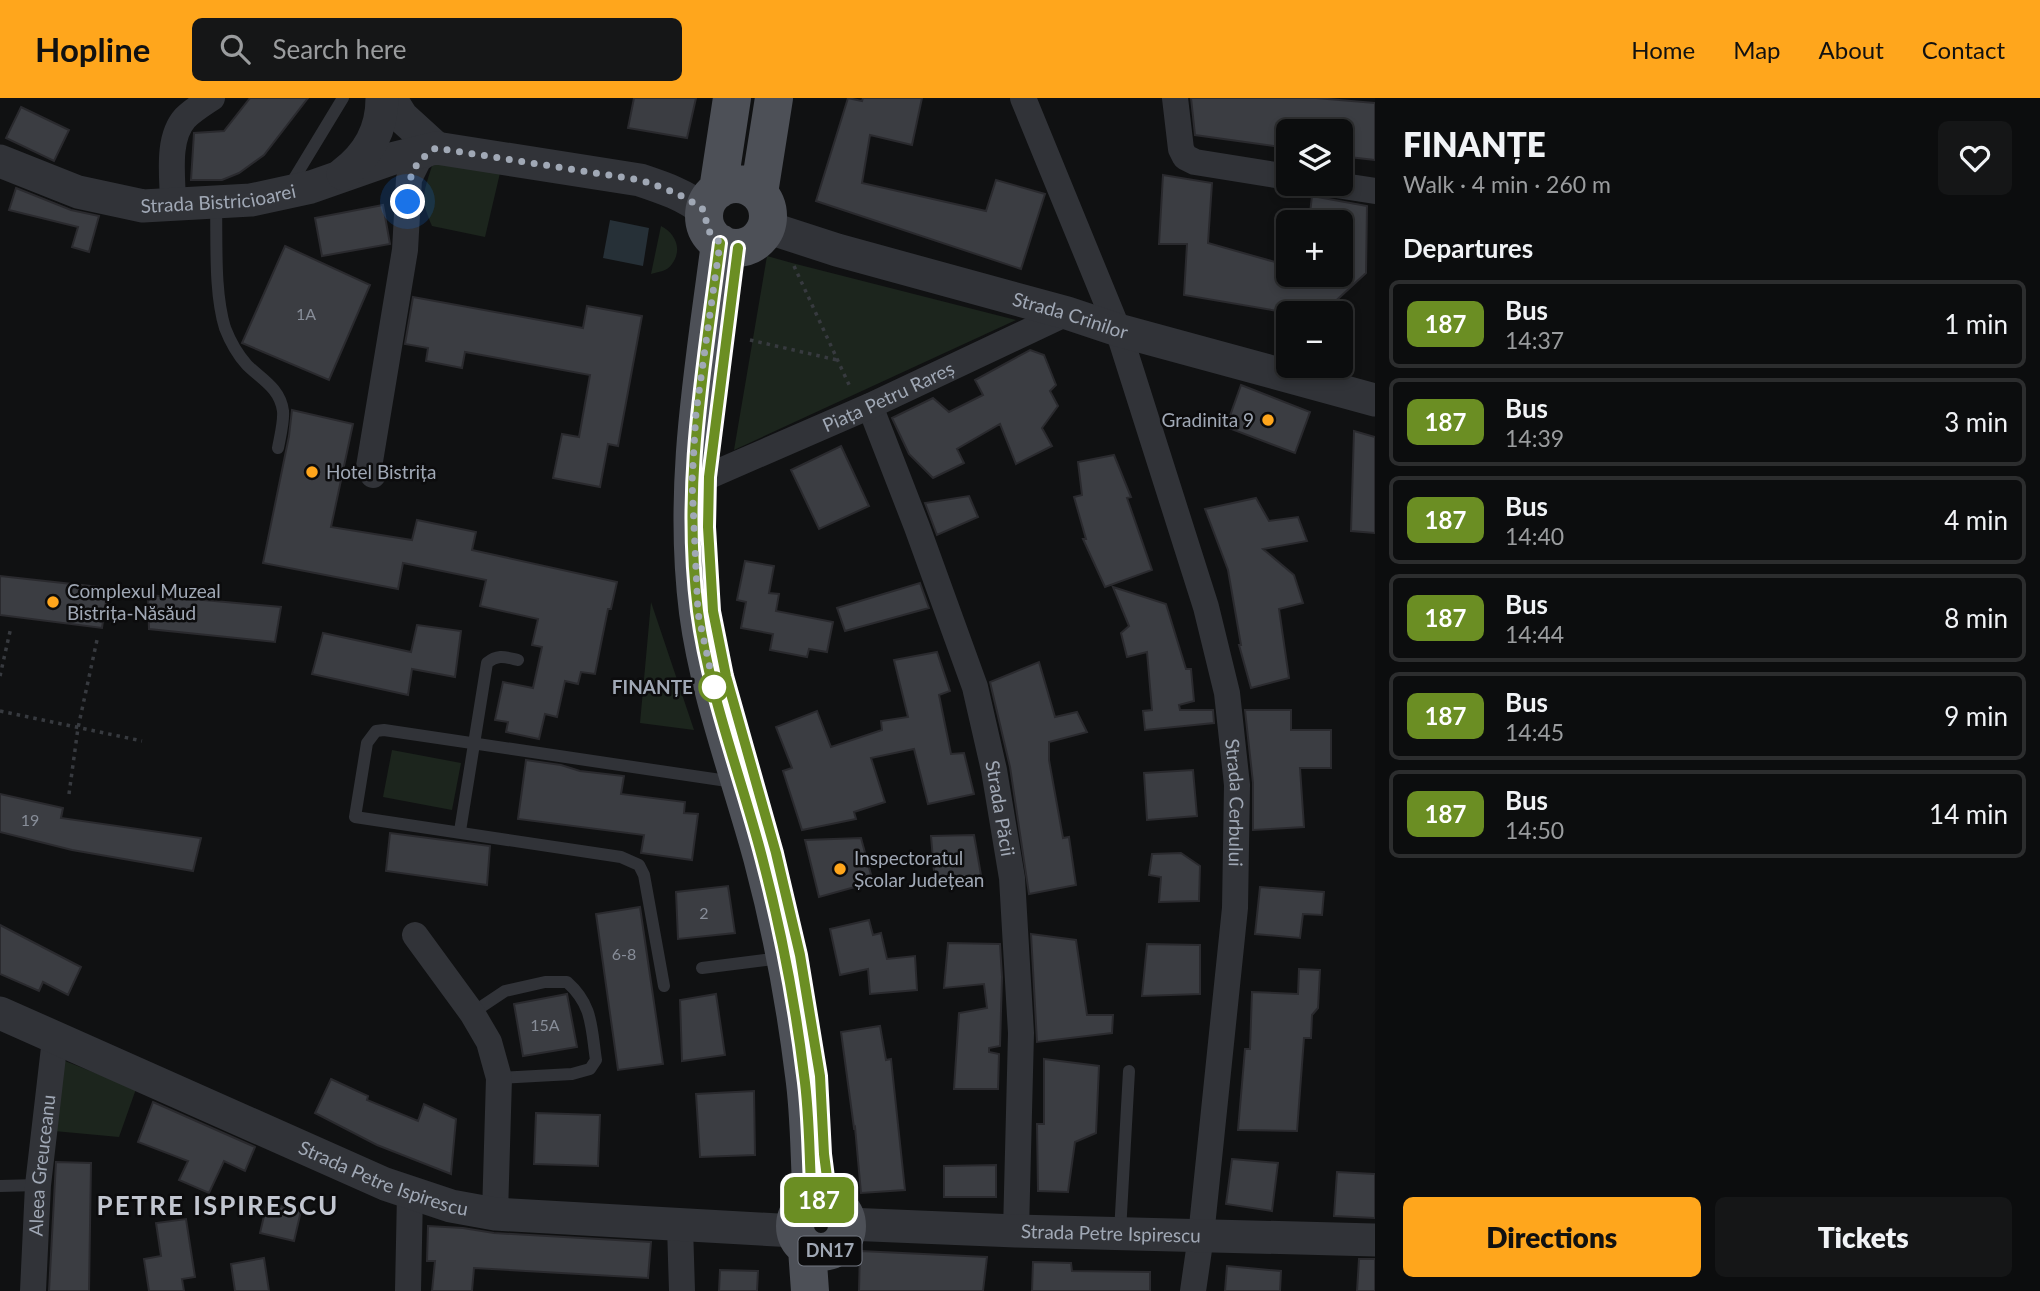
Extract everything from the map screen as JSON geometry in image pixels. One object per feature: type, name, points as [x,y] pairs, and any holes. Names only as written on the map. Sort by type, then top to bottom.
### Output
[{"type":"main road","name":"DN17","points":[[732,98],[734,219],[709,477],[708,527],[713,611],[726,676],[776,853],[800,955],[820,1076],[824,1154],[821,1226],[810,1291]]},
{"type":"main road","name":"DN17","points":[[774,98],[734,219],[696,413],[692,482],[693,540],[698,613],[711,679],[762,857],[786,958],[805,1077],[827,1291]]},
{"type":"street","points":[[173,205],[174,140],[191,113],[212,98]]},
{"type":"street","points":[[338,178],[355,165],[370,147],[379,128],[382,98]]},
{"type":"street","points":[[373,475],[369,467],[405,250],[409,179],[419,159],[436,148],[402,117],[390,98]]},
{"type":"street","points":[[1023,98],[1118,330]]},
{"type":"street","points":[[1175,98],[1181,149],[1185,157],[1195,162],[1276,175]]},
{"type":"street","name":"Strada Bistricioarei","points":[[0,161],[78,192],[143,206],[251,200],[286,193],[391,159],[436,148],[640,180],[671,190],[734,219]]},
{"type":"street","points":[[1353,188],[1375,191]]},
{"type":"street","name":"Strada Crinilor","points":[[734,219],[1067,313],[1118,330],[1375,400]]},
{"type":"street","name":"Piața Petru Rareș","points":[[709,477],[865,408],[1067,313]]},
{"type":"street","name":"Strada Cerbului","points":[[1118,330],[1206,607],[1227,693],[1237,785],[1235,908],[1193,1291]]},
{"type":"street","name":"Strada Păcii","points":[[865,408],[917,527],[975,687],[994,770],[1012,878],[1021,1033],[1016,1231]]},
{"type":"street","points":[[415,935],[472,1013],[489,1042],[499,1078],[495,1214]]},
{"type":"street","name":"Strada Petre Ispirescu","points":[[0,1013],[410,1194],[451,1206],[495,1214],[680,1226],[821,1226],[1375,1240]]},
{"type":"street","name":"Aleea Greuceanu","points":[[33,1291],[38,1185],[55,1038]]},
{"type":"street","points":[[408,1291],[410,1194]]},
{"type":"street","points":[[680,1226],[682,1291]]},
{"type":"lane","points":[[286,193],[343,98]]},
{"type":"lane","points":[[216,202],[220,303],[225,328],[234,347],[247,364],[272,386],[279,396],[283,411],[278,448]]},
{"type":"lane","points":[[460,831],[487,663],[502,656],[518,660]]},
{"type":"lane","points":[[664,986],[644,875],[639,865],[621,857],[355,817],[366,743],[376,731],[384,730],[740,783]]},
{"type":"lane","points":[[702,968],[786,958]]},
{"type":"lane","points":[[472,1013],[505,991],[545,982],[567,982],[580,994],[589,1014],[596,1059],[590,1069],[572,1074],[499,1078]]},
{"type":"lane","points":[[1120,1234],[1129,1071]]},
{"type":"lane","points":[[0,1186],[38,1185]]},
{"type":"path","points":[[792,263],[838,360],[865,408]]},
{"type":"path","points":[[750,341],[838,360]]},
{"type":"path","points":[[0,676],[11,627]]},
{"type":"path","points":[[69,794],[78,728],[97,640]]},
{"type":"path","points":[[0,711],[142,741]]},
{"type":"shaded area","points":[[450,160],[500,173],[485,237],[432,226],[424,203],[427,183],[432,166]]},
{"type":"shaded area","points":[[610,220],[649,228],[643,266],[603,258]]},
{"type":"shaded area","points":[[661,226],[674,237],[677,253],[668,268],[651,274]]},
{"type":"shaded area","points":[[767,256],[792,263],[1016,320],[734,450]]},
{"type":"shaded area","points":[[651,602],[694,730],[640,723]]},
{"type":"shaded area","points":[[392,750],[461,763],[452,810],[383,797]]},
{"type":"shaded area","points":[[65,1061],[136,1089],[119,1137],[54,1131]]},
{"type":"building","points":[[250,98],[308,98],[264,155],[239,173],[222,180],[191,180],[194,133],[224,131]]},
{"type":"building","points":[[634,98],[696,98],[687,138],[628,128]]},
{"type":"building","points":[[848,98],[862,101],[863,98],[922,98],[912,145],[870,135],[862,183],[986,211],[996,180],[1045,194],[1021,269],[816,201]]},
{"type":"building","points":[[1191,98],[1316,98],[1375,103],[1375,160],[1353,157],[1353,119],[1276,119],[1276,146],[1195,135]]},
{"type":"building","points":[[21,107],[69,130],[54,161],[6,138]]},
{"type":"building","points":[[1163,175],[1212,183],[1208,243],[1276,262],[1276,287],[1351,287],[1336,301],[1276,301],[1276,311],[1184,295],[1187,244],[1159,244]]},
{"type":"building","points":[[16,188],[71,210],[99,216],[89,252],[72,247],[78,227],[9,210]]},
{"type":"building","points":[[1312,196],[1367,206],[1366,273],[1353,285],[1353,210],[1310,210]]},
{"type":"building","points":[[383,205],[390,244],[322,256],[315,218]]},
{"type":"building","points":[[285,246],[370,285],[329,380],[242,343]]},
{"type":"building","points":[[413,297],[583,328],[587,306],[642,316],[618,446],[608,444],[600,487],[553,478],[562,434],[579,437],[590,375],[465,352],[462,368],[426,361],[428,348],[405,344]]},
{"type":"building","points":[[1030,350],[1044,355],[1056,385],[1050,391],[1058,406],[1042,428],[1052,446],[1016,464],[1000,424],[957,449],[964,463],[933,478],[909,454],[892,418],[933,398],[949,412],[983,395],[975,380]]},
{"type":"building","name":"Gradinita 9","points":[[1241,385],[1310,412],[1295,453],[1226,427]]},
{"type":"building","points":[[292,410],[353,424],[331,527],[412,540],[417,520],[476,532],[472,550],[617,582],[611,609],[608,609],[595,674],[581,672],[578,684],[565,681],[557,717],[545,714],[539,739],[506,732],[508,722],[495,720],[503,682],[533,688],[542,647],[532,645],[538,619],[480,606],[486,580],[403,563],[398,589],[263,563]]},
{"type":"building","points":[[1354,431],[1375,437],[1375,533],[1351,531]]},
{"type":"building","points":[[841,446],[869,506],[819,529],[791,470]]},
{"type":"building","points":[[1114,455],[1131,497],[1127,498],[1152,570],[1105,587],[1083,539],[1086,539],[1074,497],[1082,495],[1078,462]]},
{"type":"building","points":[[969,496],[978,517],[937,535],[925,503]]},
{"type":"building","points":[[1256,498],[1269,521],[1298,517],[1307,541],[1263,549],[1294,575],[1303,603],[1279,609],[1289,678],[1251,688],[1239,645],[1228,570],[1205,509]]},
{"type":"building","points":[[745,561],[774,566],[769,593],[779,594],[776,611],[833,622],[827,652],[809,649],[807,657],[770,650],[773,634],[741,628],[746,602],[737,600]]},
{"type":"building","name":"Complexul Muzeal Bistrița-Năsăud","points":[[0,576],[108,588],[102,628],[0,615]]},
{"type":"building","points":[[920,583],[929,608],[845,631],[837,608]]},
{"type":"building","points":[[1113,587],[1166,604],[1186,669],[1191,669],[1194,701],[1179,705],[1180,710],[1213,710],[1214,723],[1145,730],[1143,711],[1152,710],[1147,652],[1127,657],[1121,633],[1129,626]]},
{"type":"building","points":[[148,595],[281,607],[275,642],[149,629]]},
{"type":"building","points":[[417,625],[461,631],[455,677],[412,669],[408,695],[312,674],[323,633],[411,652]]},
{"type":"building","points":[[937,652],[950,691],[939,695],[951,754],[964,753],[974,794],[928,804],[914,749],[871,758],[885,802],[854,812],[856,819],[802,830],[783,771],[792,768],[776,727],[817,711],[831,747],[882,730],[881,721],[908,717],[894,660]]},
{"type":"building","points":[[1039,662],[1055,717],[1077,712],[1087,732],[1049,742],[1049,760],[1063,838],[1069,837],[1076,885],[1029,894],[1010,767],[990,682]]},
{"type":"building","points":[[1245,710],[1291,710],[1291,730],[1331,730],[1331,768],[1300,768],[1304,827],[1253,830],[1253,783]]},
{"type":"building","points":[[526,760],[580,771],[624,776],[621,794],[685,802],[684,813],[698,814],[692,860],[641,853],[644,835],[518,819]]},
{"type":"building","points":[[1193,770],[1197,816],[1147,820],[1144,773]]},
{"type":"building","points":[[0,794],[63,808],[61,818],[201,838],[193,871],[72,850],[0,832]]},
{"type":"building","points":[[390,833],[490,846],[487,885],[386,871]]},
{"type":"building","points":[[974,835],[981,875],[968,880],[935,883],[931,836]]},
{"type":"building","name":"Inspectoratul Școlar Județean","points":[[861,838],[873,882],[819,897],[805,840]]},
{"type":"building","points":[[1181,853],[1200,866],[1199,901],[1159,902],[1161,877],[1149,875],[1152,854]]},
{"type":"building","points":[[728,886],[735,933],[678,939],[676,892]]},
{"type":"building","points":[[1260,887],[1324,892],[1322,915],[1303,914],[1300,938],[1255,934]]},
{"type":"building","points":[[640,907],[663,1064],[618,1070],[596,914]]},
{"type":"building","points":[[869,920],[873,935],[881,933],[887,959],[915,956],[917,990],[870,994],[868,969],[840,975],[830,929]]},
{"type":"building","points":[[0,925],[81,967],[68,995],[43,982],[39,991],[0,974]]},
{"type":"building","points":[[1031,934],[1076,940],[1087,1015],[1113,1015],[1112,1033],[1037,1042]]},
{"type":"building","points":[[948,943],[1000,944],[1000,1046],[989,1048],[989,1052],[999,1054],[998,1089],[954,1089],[959,1013],[987,1008],[984,984],[944,988]]},
{"type":"building","points":[[1147,944],[1200,945],[1200,994],[1142,996]]},
{"type":"building","points":[[1299,969],[1320,970],[1318,1008],[1312,1015],[1311,1038],[1304,1038],[1297,1131],[1238,1130],[1245,1049],[1250,1049],[1252,992],[1298,994]]},
{"type":"building","points":[[567,994],[577,1047],[523,1056],[514,1004]]},
{"type":"building","points":[[716,994],[725,1055],[682,1061],[680,1000]]},
{"type":"building","points":[[880,1026],[886,1060],[891,1059],[905,1190],[861,1193],[855,1127],[841,1032]]},
{"type":"building","points":[[1044,1059],[1099,1066],[1096,1133],[1075,1142],[1068,1192],[1038,1191],[1037,1124],[1044,1124]]},
{"type":"building","points":[[331,1079],[368,1096],[367,1100],[418,1121],[424,1104],[456,1119],[451,1174],[377,1145],[315,1113]]},
{"type":"building","points":[[754,1091],[755,1155],[700,1157],[696,1094]]},
{"type":"building","points":[[153,1102],[255,1147],[245,1171],[224,1161],[209,1193],[179,1180],[188,1161],[138,1142]]},
{"type":"building","points":[[536,1113],[600,1115],[598,1166],[534,1164]]},
{"type":"building","points":[[1232,1159],[1278,1163],[1272,1211],[1226,1204]]},
{"type":"building","points":[[56,1162],[91,1163],[89,1291],[49,1291]]},
{"type":"building","points":[[996,1165],[996,1197],[944,1197],[944,1166]]},
{"type":"building","points":[[1337,1172],[1375,1174],[1375,1218],[1334,1216]]},
{"type":"building","points":[[267,1203],[301,1211],[294,1241],[260,1233]]},
{"type":"building","points":[[186,1219],[195,1277],[182,1279],[184,1291],[149,1291],[144,1259],[161,1256],[156,1223]]},
{"type":"building","points":[[428,1226],[494,1233],[651,1242],[648,1278],[474,1268],[472,1291],[432,1291],[435,1261],[427,1261]]},
{"type":"building","points":[[860,1251],[987,1257],[983,1291],[859,1291]]},
{"type":"building","points":[[264,1258],[269,1291],[235,1291],[231,1264]]},
{"type":"building","points":[[1359,1259],[1375,1259],[1375,1291],[1357,1291]]},
{"type":"building","points":[[1033,1262],[1071,1263],[1072,1271],[1150,1272],[1150,1291],[1032,1291]]},
{"type":"building","points":[[1227,1266],[1281,1271],[1280,1291],[1225,1291]]},
{"type":"building","points":[[720,1270],[758,1271],[757,1291],[719,1291]]},
{"type":"bus line","name":"187","points":[[720,243],[696,413],[692,482],[698,613],[711,679],[762,857],[786,958],[805,1077],[812,1202],[830,1201],[824,1154],[820,1076],[800,955],[776,853],[726,676],[713,611],[709,567],[709,477],[738,248]]},
{"type":"place","name":"Gradinita 9","points":[[1268,420]]},
{"type":"place","name":"Hotel Bistrița","points":[[312,472]]},
{"type":"place","name":"Complexul Muzeal Bistrița-Năsăud","points":[[53,602]]},
{"type":"place","name":"FINANȚE","points":[[714,687]]},
{"type":"place","name":"Inspectoratul Școlar Județean","points":[[840,869]]},
{"type":"district","name":"PETRE ISPIRESCU","points":[[218,1206]]},
{"type":"route","points":[[408,202],[409,179],[419,159],[436,148],[640,180],[671,190],[705,211],[707,229],[720,243],[696,413],[692,482],[698,613],[714,687]]}]
